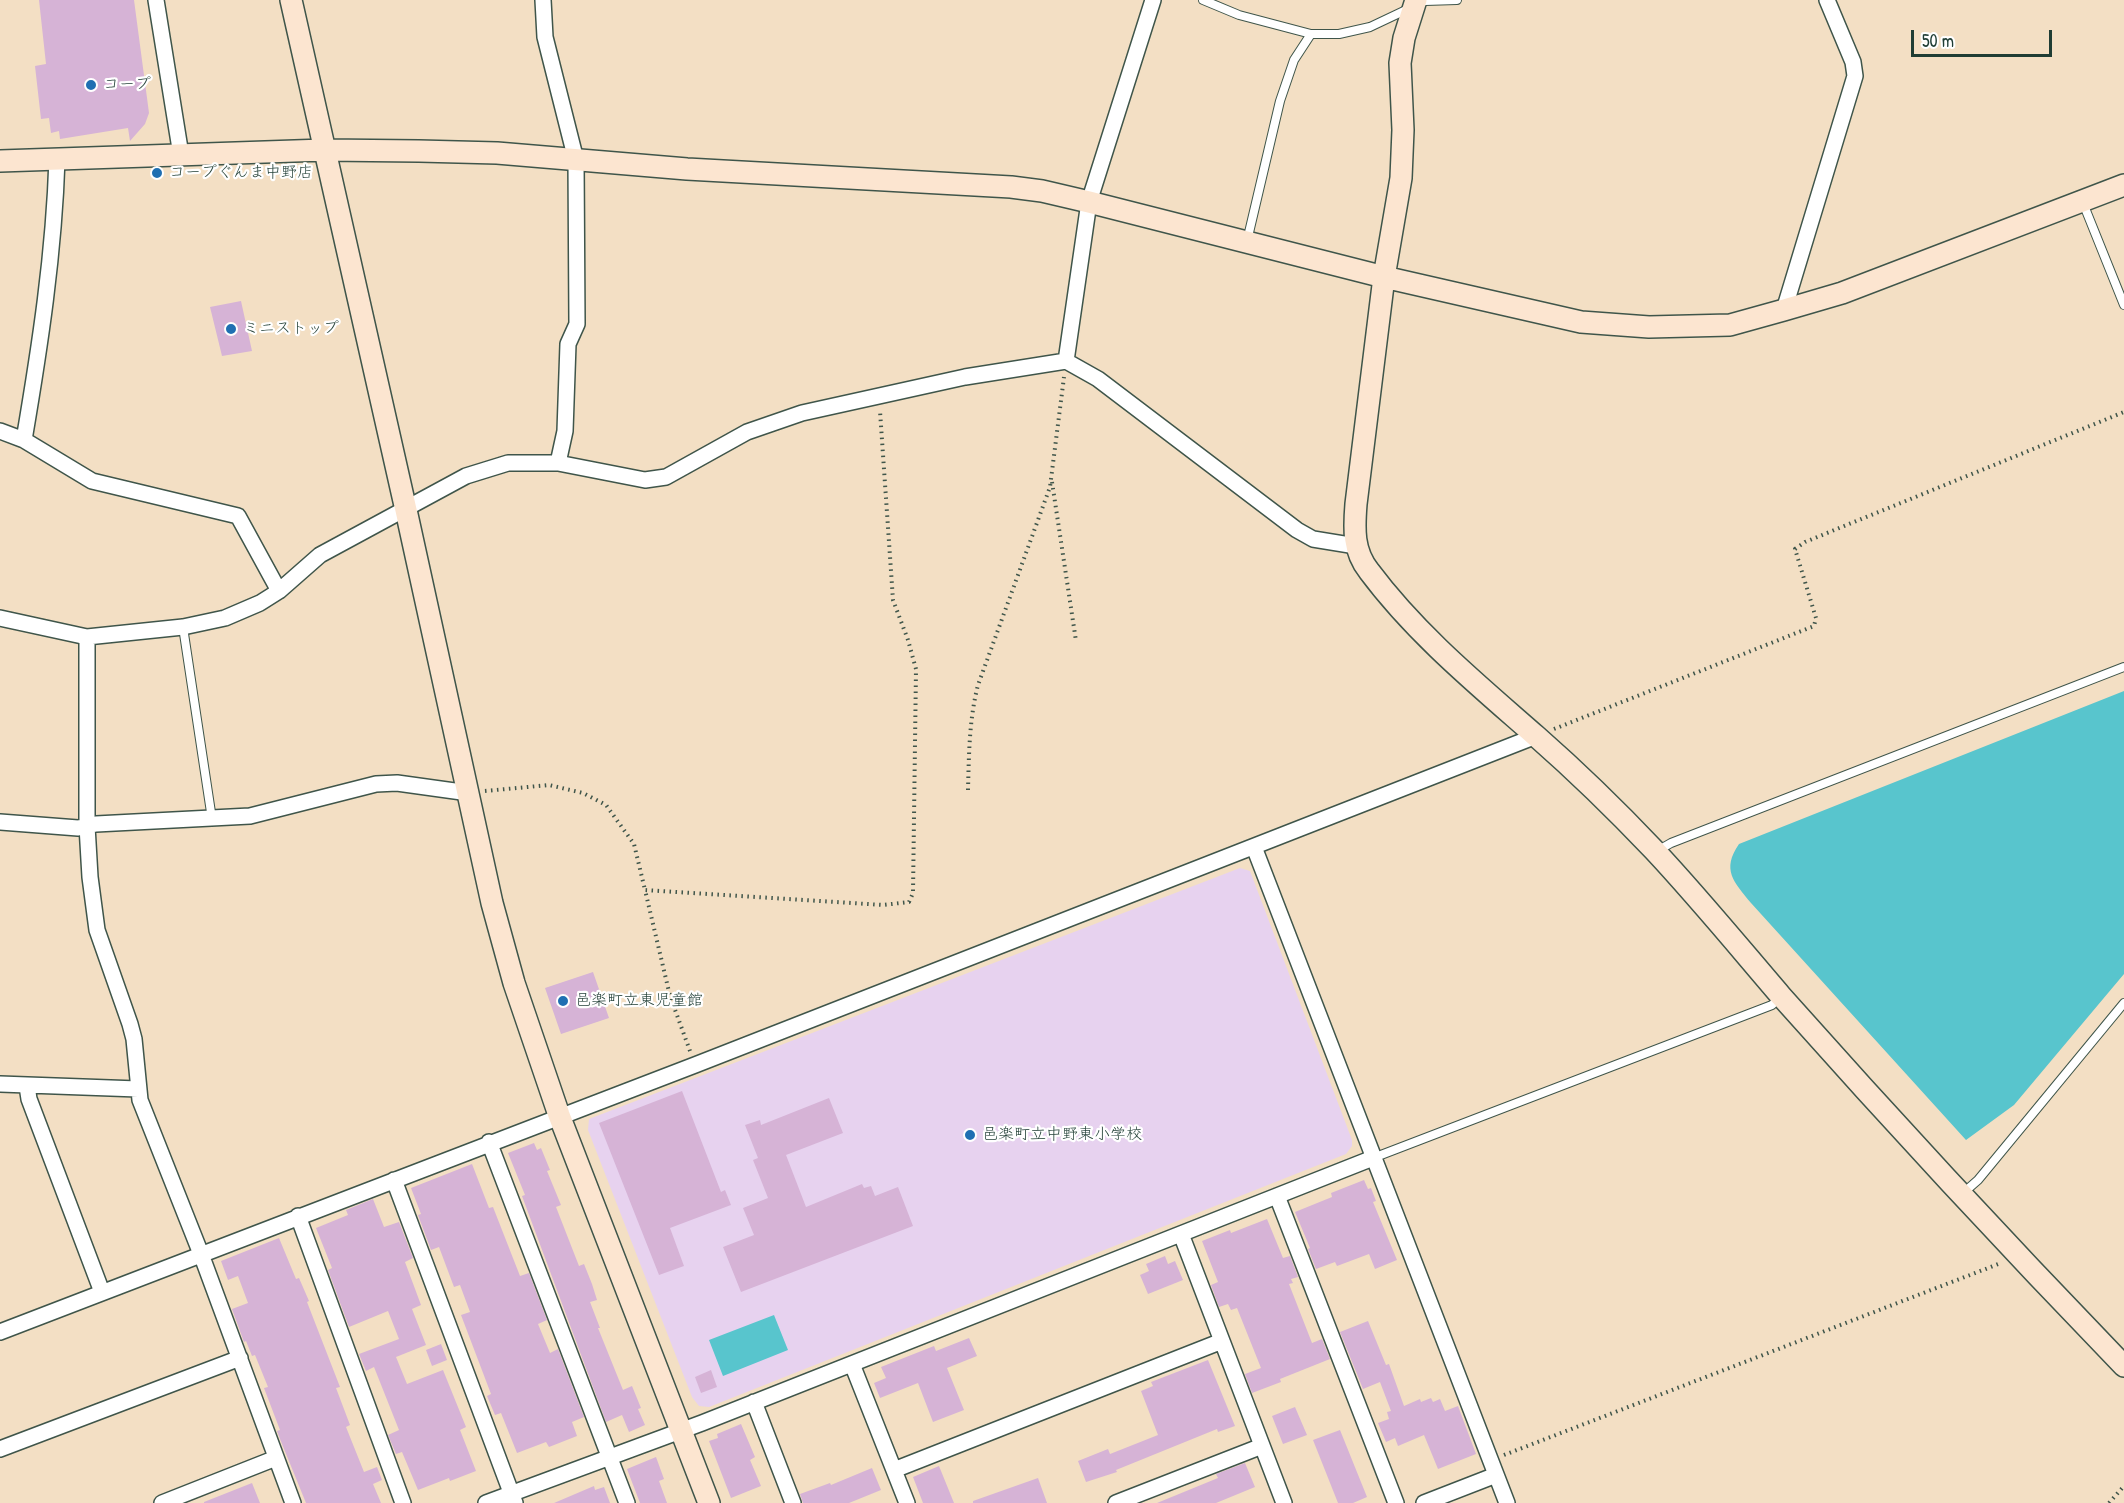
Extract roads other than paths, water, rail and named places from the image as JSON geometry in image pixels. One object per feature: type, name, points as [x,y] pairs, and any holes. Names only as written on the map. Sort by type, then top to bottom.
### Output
[{"type":"street","points":[[156,0],[181,155]]},
{"type":"street","points":[[291,0],[492,903],[514,983],[559,1115],[709,1503]]},
{"type":"street","points":[[543,0],[544,36],[576,160],[577,324],[568,344],[565,431],[558,463]]},
{"type":"street","points":[[1066,361],[1089,202],[1153,0]]},
{"type":"street","points":[[1784,310],[1855,76],[1853,62],[1827,0]]},
{"type":"street","points":[[1414,4],[1404,38],[1400,63],[1403,130],[1401,178],[1384,277],[1356,504],[1356,546],[1359,557],[1368,571],[1408,617],[1470,678],[1607,801],[1656,852],[1781,996],[1961,1195],[2124,1366]]},
{"type":"street","points":[[0,161],[324,150],[497,153],[687,169],[1011,187],[1042,191],[1089,202],[1384,277],[1581,322],[1649,327],[1730,325],[1842,293],[2124,185]]},
{"type":"street","points":[[24,440],[44,324],[55,224],[57,159]]},
{"type":"street","points":[[0,618],[87,637],[183,627],[225,618],[246,611],[279,591],[320,555],[466,476],[508,463],[558,463],[645,480],[666,477],[747,432],[802,413],[965,377],[1066,361],[1098,379],[1297,530],[1313,539],[1356,546]]},
{"type":"street","points":[[0,431],[24,440],[92,481],[238,516],[279,591]]},
{"type":"street","points":[[87,637],[87,826],[90,877],[97,930],[134,1039],[140,1100],[201,1254],[293,1503]]},
{"type":"street","points":[[0,1332],[559,1115],[695,1065],[1536,736]]},
{"type":"street","points":[[0,822],[78,828],[96,824],[250,816],[376,784],[397,783],[469,793]]},
{"type":"street","points":[[1254,846],[1507,1503]]},
{"type":"street","points":[[0,1084],[138,1089]]},
{"type":"street","points":[[27,1086],[29,1099],[102,1292]]},
{"type":"street","points":[[489,1142],[627,1503]]},
{"type":"street","points":[[486,1503],[513,1498],[609,1458],[1373,1158]]},
{"type":"street","points":[[394,1180],[513,1498]]},
{"type":"street","points":[[1277,1196],[1395,1503]]},
{"type":"street","points":[[298,1216],[404,1503]]},
{"type":"street","points":[[1181,1234],[1284,1503]]},
{"type":"street","points":[[894,1470],[1222,1341]]},
{"type":"street","points":[[0,1449],[240,1358]]},
{"type":"street","points":[[852,1364],[907,1503]]},
{"type":"street","points":[[754,1402],[794,1503]]},
{"type":"street","points":[[1116,1503],[1262,1446]]},
{"type":"street","points":[[162,1503],[276,1458]]},
{"type":"street","points":[[1424,1503],[1493,1468]]},
{"type":"lane","points":[[1203,0],[1239,15],[1311,34],[1339,34],[1370,27],[1414,4],[1457,0]]},
{"type":"lane","points":[[1246,242],[1280,101],[1294,60],[1311,34]]},
{"type":"lane","points":[[2082,201],[2124,304]]},
{"type":"lane","points":[[183,627],[213,819]]},
{"type":"lane","points":[[1656,852],[1671,843],[2124,667]]},
{"type":"lane","points":[[1373,1158],[1772,1005],[1781,996]]},
{"type":"lane","points":[[1961,1195],[1978,1180],[2124,1003]]},
{"type":"water","points":[[2124,691],[2124,974],[2014,1105],[1966,1140],[1745,896],[1732,875],[1731,861],[1739,844]]},
{"type":"water","points":[[774,1315],[788,1350],[723,1376],[709,1340]]},
{"type":"place","name":"コープ","points":[[91,85]]},
{"type":"place","name":"コープぐんま中野店","points":[[157,173]]},
{"type":"place","name":"ミニストップ","points":[[231,329]]},
{"type":"place","name":"邑楽町立東児童館","points":[[563,1001]]},
{"type":"place","name":"邑楽町立中野東小学校","points":[[970,1135]]}]
